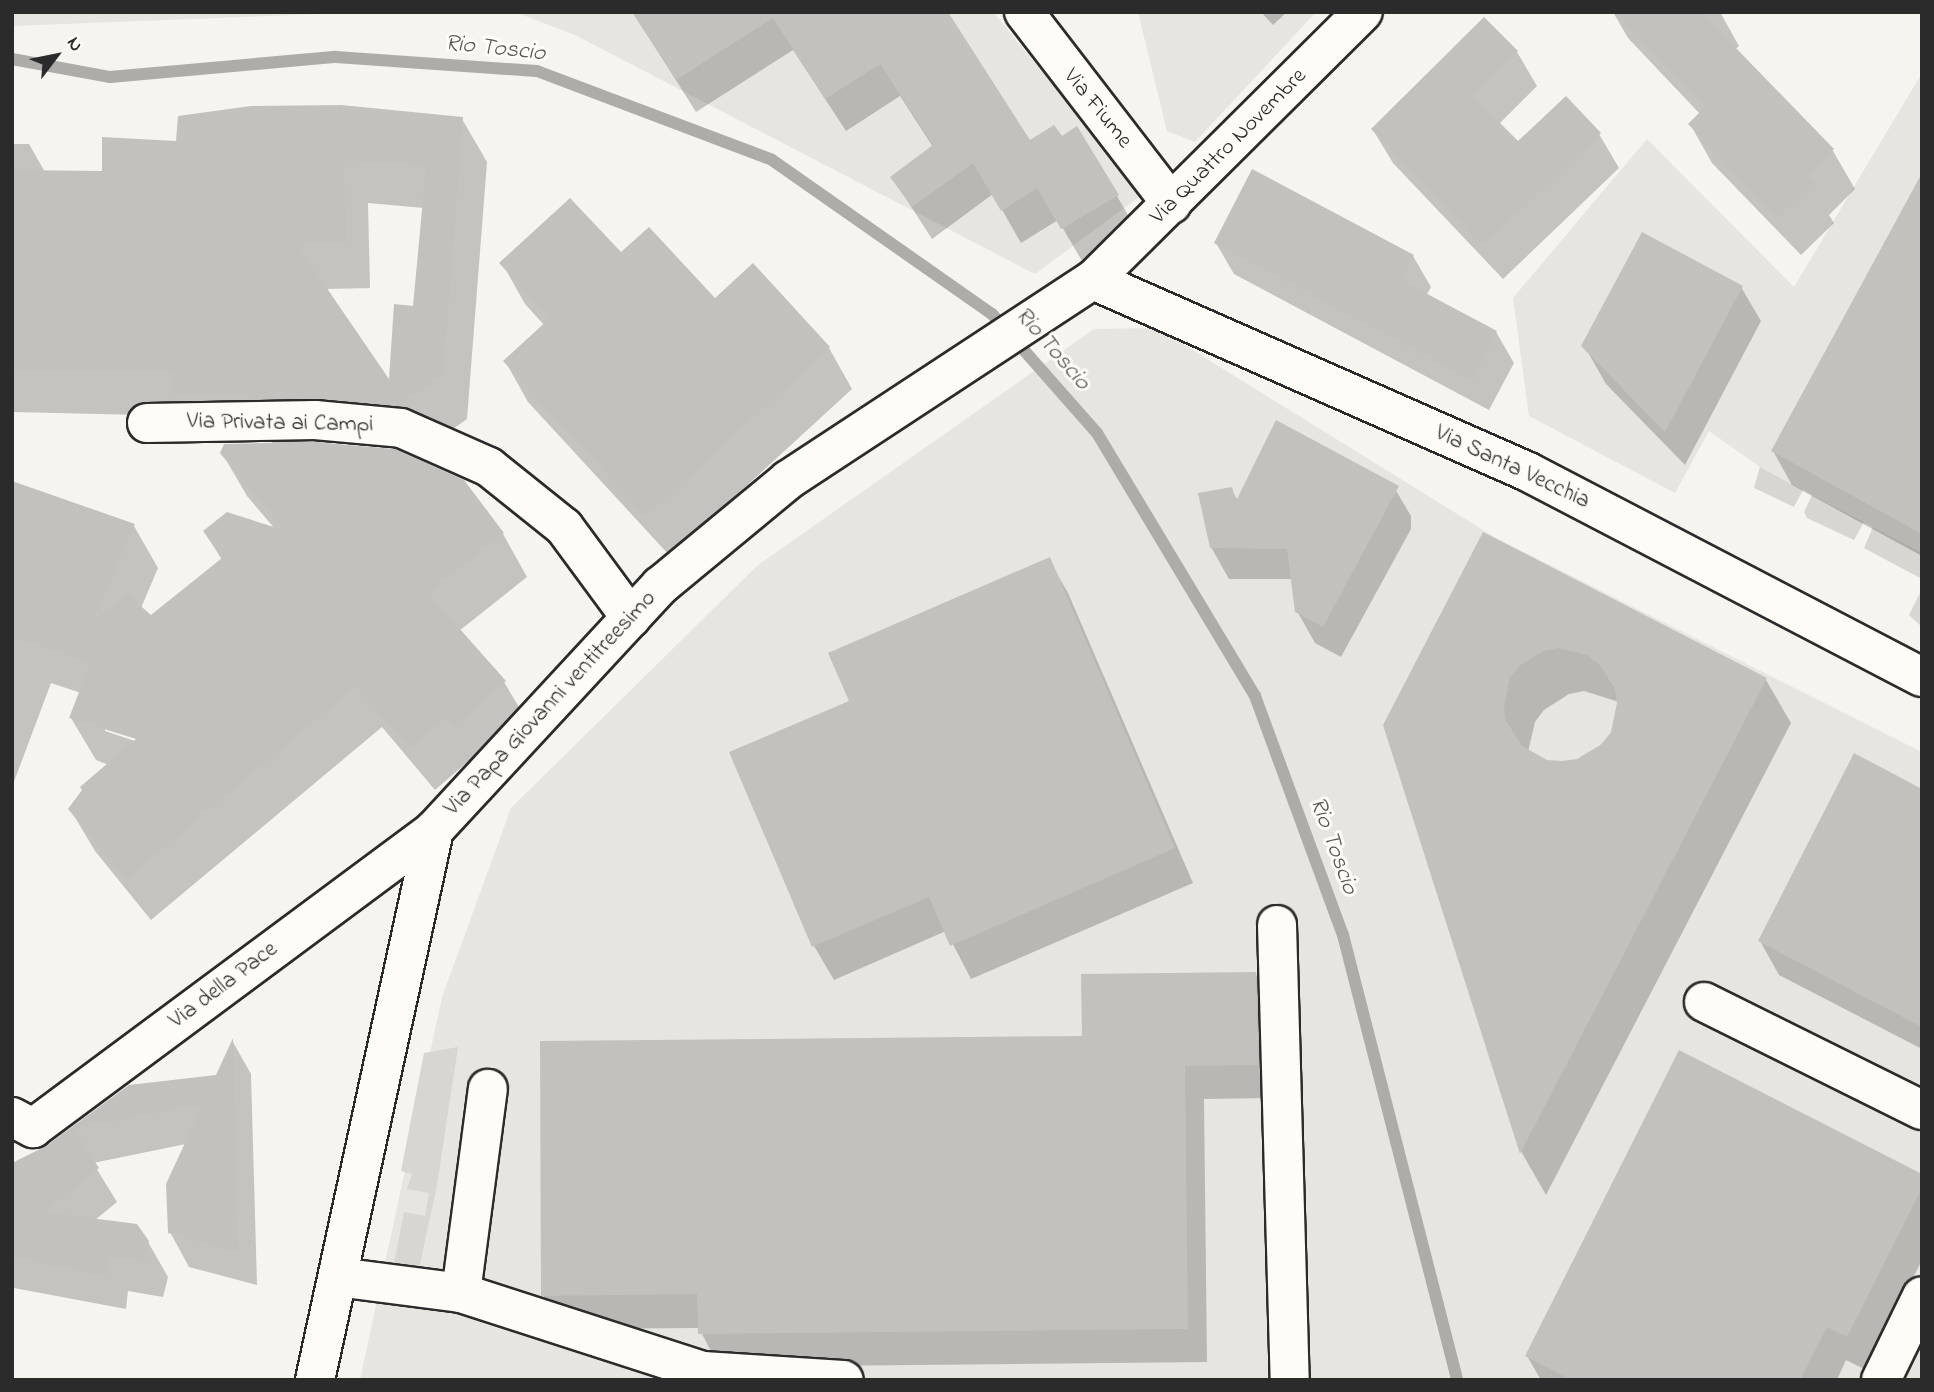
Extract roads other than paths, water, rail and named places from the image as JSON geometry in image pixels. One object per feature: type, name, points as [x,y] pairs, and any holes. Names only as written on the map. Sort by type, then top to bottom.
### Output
[{"type":"street","name":"Via Fiume","points":[[1024,12],[1172,204]]},
{"type":"street","name":"Via Quattro Novembre","points":[[1093,280],[1363,12]]},
{"type":"street","name":"Via Papa Giovanni ventitreesimo","points":[[315,1380],[434,830],[660,586],[788,480],[972,355],[1093,280]]},
{"type":"street","name":"Via Santa Vecchia","points":[[1093,280],[1528,472],[1922,677]]},
{"type":"street","name":"Via Privata ai Campi","points":[[147,423],[316,420],[401,428],[489,467],[564,527],[631,618]]},
{"type":"street","name":"Via della Pace","points":[[19,1130],[434,830]]},
{"type":"street","points":[[1277,925],[1290,1380]]},
{"type":"street","points":[[1704,1002],[1922,1110]]},
{"type":"street","points":[[461,1293],[488,1089]]},
{"type":"street","points":[[338,1278],[461,1293],[703,1371],[844,1380]]},
{"type":"street","points":[[1881,1380],[1922,1296]]},
{"type":"waterway","name":"Rio Toscio","points":[[12,59],[110,77],[336,57],[537,71],[772,160],[992,314],[1097,433],[1255,696],[1343,935],[1457,1380]]}]
